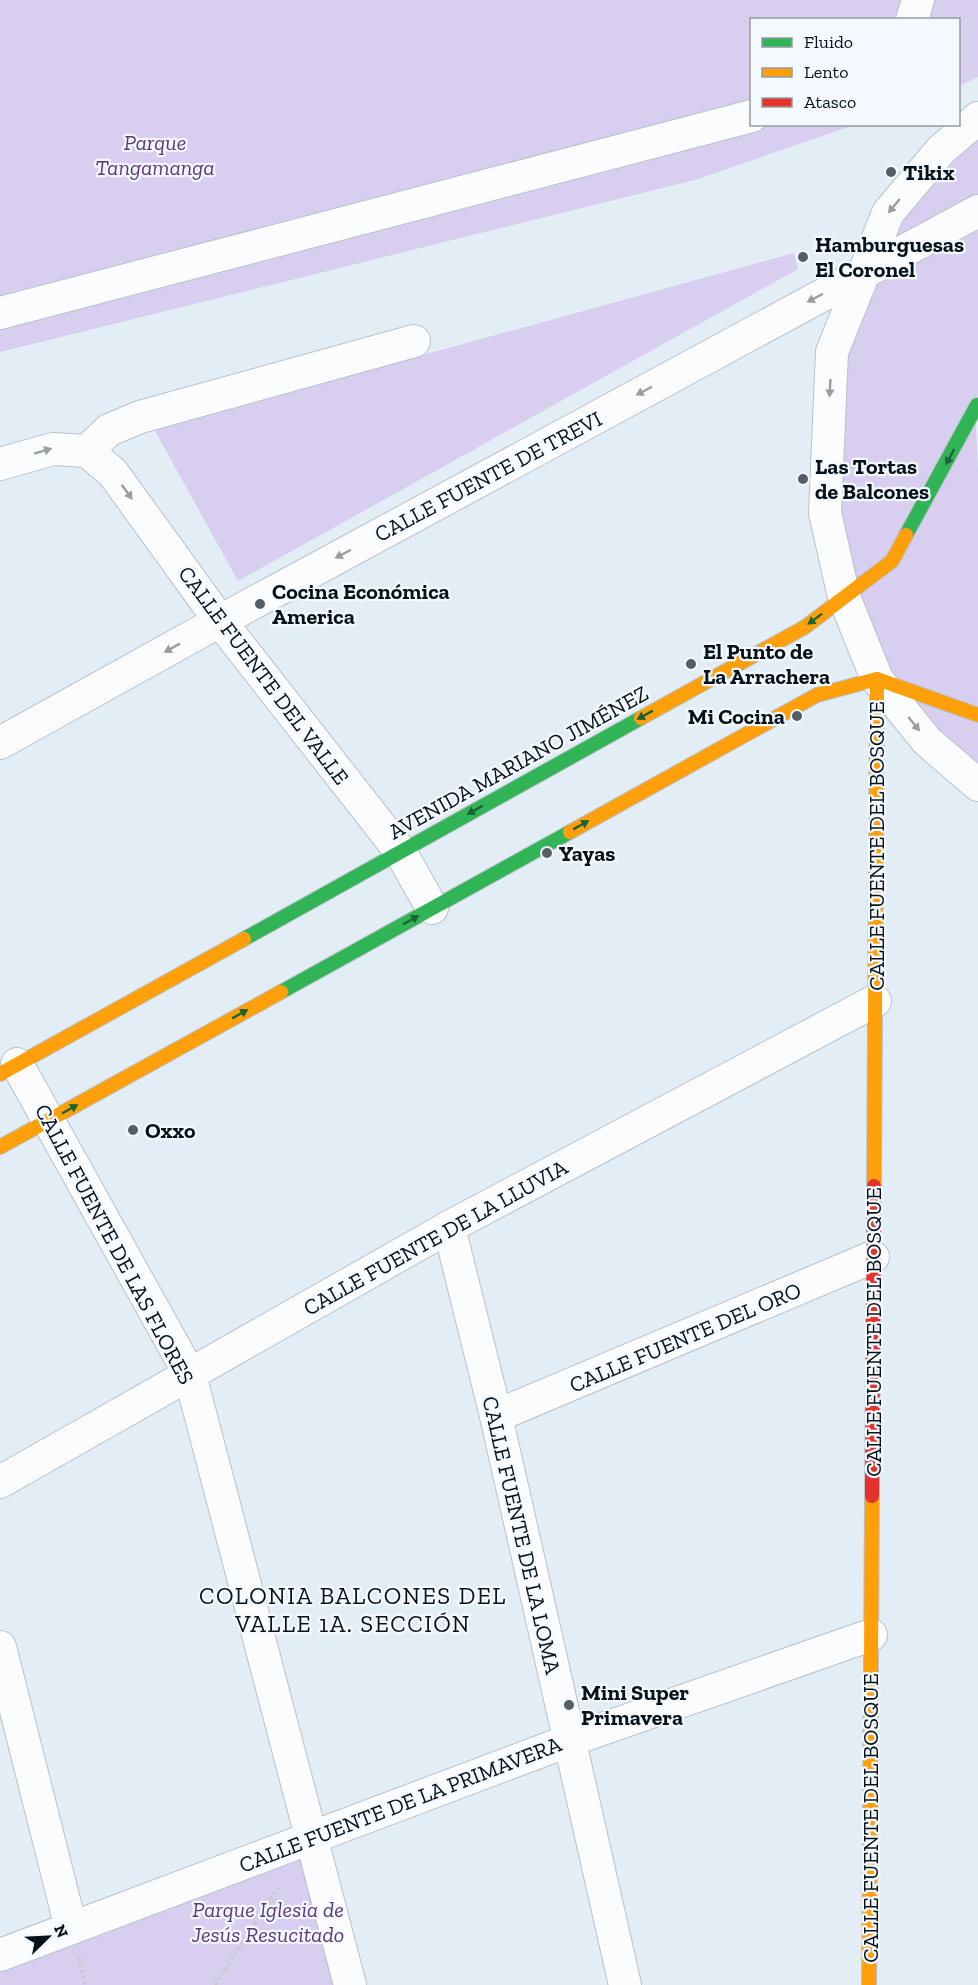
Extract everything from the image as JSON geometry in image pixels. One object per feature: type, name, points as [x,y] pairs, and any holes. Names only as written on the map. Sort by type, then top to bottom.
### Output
[{"type":"street","points":[[913,18],[918,0]]},
{"type":"street","points":[[0,313],[750,117]]},
{"type":"street","name":"CALLE FUENTE DEL BOSQUE","points":[[978,118],[941,150],[888,213],[832,352],[825,513],[844,597],[877,679],[927,741],[978,785]]},
{"type":"street","name":"CALLE FUENTE DE TREVI","points":[[0,743],[220,621],[978,211]]},
{"type":"street","points":[[0,464],[52,448],[87,451],[110,430],[140,417],[414,341]]},
{"type":"street","points":[[978,404],[978,428]]},
{"type":"street","name":"AVENIDA MARIANO JIMÉNEZ","points":[[9,1069],[805,627],[892,561],[978,404]]},
{"type":"street","name":"CALLE FUENTE DEL VALLE","points":[[87,451],[113,473],[220,621],[400,851],[432,908]]},
{"type":"street","points":[[0,1147],[817,695],[877,679],[978,715]]},
{"type":"street","name":"CALLE FUENTE DEL BOSQUE","points":[[868,1985],[877,679]]},
{"type":"street","name":"CALLE FUENTE DE LA LLUVIA","points":[[0,1482],[449,1227],[875,1001]]},
{"type":"street","name":"CALLE FUENTE DE LAS FLORES","points":[[9,1069],[48,1121],[190,1375],[350,1985]]},
{"type":"street","name":"CALLE FUENTE DE LA LOMA","points":[[449,1227],[496,1416],[625,1985]]},
{"type":"street","name":"CALLE FUENTE DEL ORO","points":[[496,1416],[873,1257]]},
{"type":"street","name":"CALLE FUENTE DE LA PRIMAVERA","points":[[0,1955],[568,1741],[871,1635]]},
{"type":"street","points":[[0,1647],[71,1928]]},
{"type":"path","points":[[215,1985],[312,1838]]},
{"type":"green space","name":"Parque Tangamanga","points":[[0,0],[978,0],[978,77],[960,86],[960,18],[750,18],[750,126],[851,126],[695,180],[0,352]]},
{"type":"green space","points":[[978,118],[978,394],[975,405],[978,470],[978,785],[927,741],[844,597],[832,352],[888,213]]},
{"type":"green space","points":[[794,253],[798,269],[238,581],[154,429]]},
{"type":"green space","name":"Parque Iglesia de Jesús Resucitado","points":[[312,1838],[350,1985],[0,1985],[0,1955]]},
{"type":"traffic: fast","points":[[906,535],[977,405]]},
{"type":"traffic: fast","points":[[244,939],[641,718]]},
{"type":"traffic: fast","points":[[281,992],[570,832]]},
{"type":"traffic: slow","points":[[641,718],[805,627],[892,561],[906,535]]},
{"type":"traffic: slow","points":[[570,832],[817,695],[877,679],[978,715]]},
{"type":"traffic: slow","points":[[874,1186],[877,679]]},
{"type":"traffic: slow","points":[[0,1074],[244,939]]},
{"type":"traffic: slow","points":[[0,1147],[281,992]]},
{"type":"traffic: slow","points":[[869,1985],[872,1496]]},
{"type":"traffic: jam","points":[[872,1496],[874,1186]]},
{"type":"place","name":"Tikix","points":[[891,172]]},
{"type":"place","name":"Hamburguesas El Coronel","points":[[803,257]]},
{"type":"place","name":"Las Tortas de Balcones","points":[[803,479]]},
{"type":"place","name":"Cocina Económica America","points":[[260,604]]},
{"type":"place","name":"El Punto de La Arrachera","points":[[691,664]]},
{"type":"place","name":"Mi Cocina","points":[[797,716]]},
{"type":"place","name":"Yayas","points":[[547,853]]},
{"type":"place","name":"Oxxo","points":[[133,1130]]},
{"type":"place","name":"Mini Super Primavera","points":[[569,1705]]},
{"type":"district","name":"COLONIA BALCONES DEL VALLE 1A. SECCIÓN","points":[[353,1610]]}]
